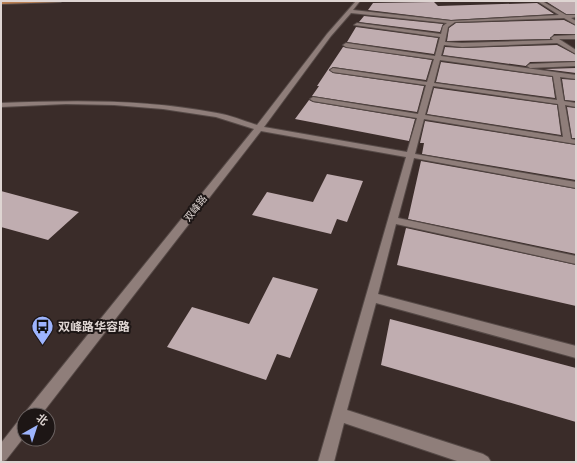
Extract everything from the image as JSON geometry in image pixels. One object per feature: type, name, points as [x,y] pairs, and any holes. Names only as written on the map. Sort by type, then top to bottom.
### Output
[{"type":"main road","points":[[1,3],[60,1]]},
{"type":"street","name":"双峰路","points":[[38,407],[259,128],[329,35],[358,1]]},
{"type":"street","points":[[539,1],[576,23]]},
{"type":"street","points":[[350,11],[450,22],[576,16]]},
{"type":"street","points":[[326,462],[412,155],[446,26],[450,22]]},
{"type":"street","points":[[357,25],[443,40],[462,45],[558,41]]},
{"type":"street","points":[[576,37],[554,38],[576,52]]},
{"type":"street","points":[[346,45],[576,77]]},
{"type":"street","points":[[502,67],[576,64]]},
{"type":"street","points":[[334,70],[576,105]]},
{"type":"street","points":[[556,74],[567,140]]},
{"type":"street","points":[[313,99],[576,142]]},
{"type":"street","points":[[1,105],[66,102],[114,103],[163,107],[216,115],[259,128],[576,184]]},
{"type":"street","points":[[393,220],[576,260]]},
{"type":"street","points":[[372,297],[576,352]]},
{"type":"street","points":[[339,414],[483,462]]},
{"type":"street","points":[[1,455],[16,435]]},
{"type":"building","points":[[576,1],[576,14],[566,14],[547,2]]},
{"type":"building","points":[[434,2],[438,6],[537,3],[554,14],[451,20],[368,10],[373,3]]},
{"type":"building","points":[[364,16],[443,24],[440,32],[359,22]]},
{"type":"building","points":[[564,20],[576,26],[576,34],[554,34],[550,39],[447,41],[449,28],[456,23]]},
{"type":"building","points":[[356,27],[438,38],[434,54],[347,42]]},
{"type":"building","points":[[557,45],[576,55],[576,61],[530,62],[526,66],[443,55],[445,47],[462,48]]},
{"type":"building","points":[[343,47],[432,60],[426,80],[333,67],[329,70],[333,73],[424,86],[417,112],[312,96]]},
{"type":"building","points":[[441,62],[552,77],[555,98],[436,82]]},
{"type":"building","points":[[576,68],[576,73],[544,69]]},
{"type":"building","points":[[562,79],[576,80],[576,101],[565,100]]},
{"type":"building","points":[[434,88],[557,105],[561,135],[427,114]]},
{"type":"building","points":[[309,100],[313,102],[415,119],[409,141],[295,119]]},
{"type":"building","points":[[567,107],[576,108],[576,138],[572,138]]},
{"type":"building","points":[[425,121],[576,145],[576,180],[422,154],[424,143],[420,143]]},
{"type":"building","points":[[421,161],[576,189],[576,254],[408,219]]},
{"type":"building","points":[[327,174],[363,181],[347,222],[337,219],[331,234],[252,215],[267,192],[313,202]]},
{"type":"building","points":[[1,191],[79,212],[48,240],[1,227]]},
{"type":"building","points":[[406,228],[576,265],[576,306],[397,265]]},
{"type":"building","points":[[273,277],[318,289],[290,358],[277,354],[266,380],[167,347],[192,307],[249,324]]},
{"type":"building","points":[[390,319],[576,368],[576,422],[381,365]]},
{"type":"place","name":"双峰路华容路","points":[[43,346]]}]
